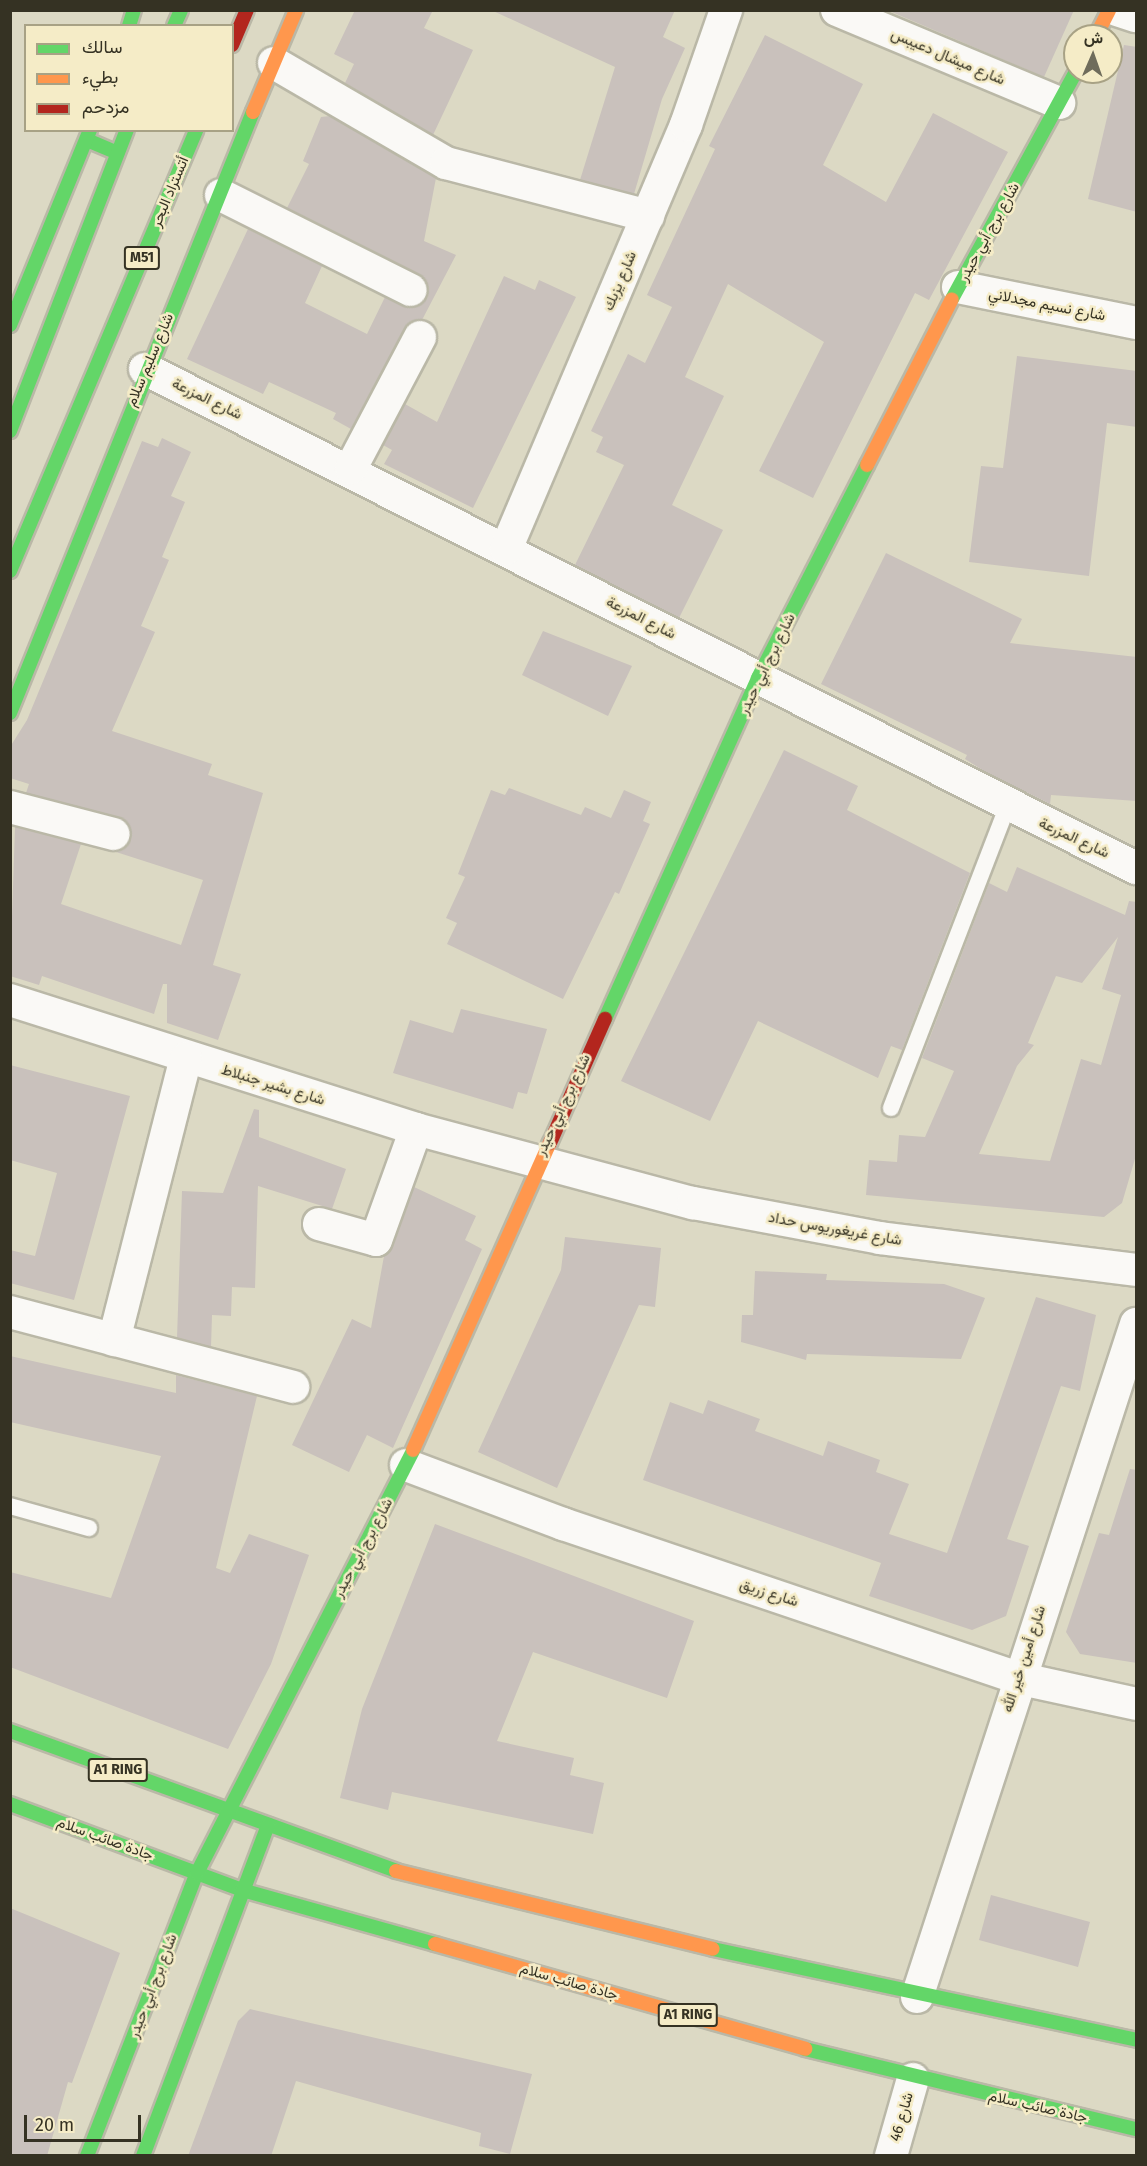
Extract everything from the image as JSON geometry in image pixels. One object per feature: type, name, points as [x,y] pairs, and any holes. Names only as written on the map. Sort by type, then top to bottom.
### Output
[{"type":"main road","points":[[175,24],[181,10]]},
{"type":"main road","points":[[234,40],[247,10]]},
{"type":"main road","name":"شارع سليم سلام","points":[[10,713],[145,369],[221,195],[296,10]]},
{"type":"main road","points":[[1102,24],[1109,10]]},
{"type":"main road","name":"شارع برج أبي حيدر","points":[[87,2156],[197,1873],[226,1808],[406,1465],[538,1161],[758,678],[958,287],[1069,84]]},
{"type":"main road","points":[[10,431],[42,357],[126,132]]},
{"type":"main road","name":"أتستراد البحر","points":[[10,571],[195,132]]},
{"type":"main road","points":[[13,311],[88,135],[117,153]]},
{"type":"main road","name":"A1 RING","points":[[10,1731],[427,1882],[526,1908],[917,1997],[1137,2040]]},
{"type":"main road","name":"جادة صائب سلام","points":[[10,1804],[242,1890],[913,2079],[1137,2129]]},
{"type":"main road","points":[[143,2156],[268,1825]]},
{"type":"street","name":"شارع يزبك","points":[[506,549],[648,216],[726,10]]},
{"type":"street","name":"شارع ميشال دعيبس","points":[[837,10],[1059,103]]},
{"type":"street","points":[[1117,10],[1137,16]]},
{"type":"street","points":[[274,63],[446,163],[648,216]]},
{"type":"street","points":[[221,195],[411,290]]},
{"type":"street","name":"شارع نسيم مجدلاني","points":[[958,287],[1137,323]]},
{"type":"street","points":[[351,468],[420,337]]},
{"type":"street","name":"شارع المزرعة","points":[[145,369],[351,468],[1007,807],[1137,868]]},
{"type":"street","points":[[10,807],[114,834]]},
{"type":"street","name":"شارع بشير جنبلاط","points":[[10,1000],[186,1058],[416,1129],[538,1161]]},
{"type":"street","points":[[114,1340],[186,1058]]},
{"type":"street","points":[[319,1224],[376,1240],[416,1129]]},
{"type":"street","name":"شارع غريغوريوس حداد","points":[[538,1161],[693,1203],[879,1238],[1137,1270]]},
{"type":"street","points":[[10,1312],[293,1387]]},
{"type":"street","name":"شارع أمين خير الله","points":[[917,1997],[1017,1678],[1137,1324]]},
{"type":"street","name":"شارع زريق","points":[[406,1465],[563,1524],[1017,1678],[1137,1704]]},
{"type":"street","name":"شارع 46","points":[[891,2156],[913,2079]]},
{"type":"lane","points":[[891,1108],[1007,807]]},
{"type":"lane","points":[[10,1506],[89,1528]]},
{"type":"building","points":[[355,10],[433,10],[424,28],[473,50],[433,135],[345,83],[354,64],[334,54]]},
{"type":"building","points":[[491,10],[675,10],[663,37],[685,48],[662,99],[634,194],[580,180],[615,67]]},
{"type":"building","points":[[887,10],[1074,10],[1068,24],[1063,24],[1063,35],[1044,77]]},
{"type":"building","points":[[765,35],[863,84],[823,165],[886,202],[933,113],[1008,152],[929,300],[915,293],[813,498],[759,471],[824,342],[728,284],[685,377],[724,396],[672,505],[723,530],[679,618],[575,565],[624,465],[596,452],[603,437],[591,431],[628,354],[645,363],[672,307],[647,295],[715,149],[709,146]]},
{"type":"building","points":[[1124,45],[1137,47],[1137,212],[1088,199],[1115,84],[1123,84]]},
{"type":"building","points":[[330,116],[436,178],[424,241],[456,255],[422,320],[404,329],[351,429],[333,419],[336,413],[269,382],[263,394],[187,359],[248,229],[322,266],[305,303],[367,334],[385,297],[411,308],[427,299],[429,288],[419,274],[287,208],[309,164],[303,161],[321,117]]},
{"type":"building","points":[[504,276],[535,290],[539,280],[576,297],[473,508],[384,464],[392,450],[383,445],[405,404],[437,422]]},
{"type":"building","points":[[1017,356],[1137,371],[1137,427],[1107,423],[1089,576],[969,562],[981,466],[1003,468]]},
{"type":"building","points":[[162,438],[191,452],[171,496],[185,502],[162,557],[169,560],[141,626],[155,632],[112,731],[212,764],[208,775],[263,793],[213,965],[241,974],[218,1040],[167,1023],[167,984],[163,984],[154,1014],[42,976],[39,985],[10,976],[15,827],[81,844],[61,904],[181,945],[203,880],[113,851],[126,847],[131,838],[131,829],[119,817],[26,793],[29,784],[10,778],[10,747],[27,720],[142,441],[158,447]]},
{"type":"building","points":[[886,553],[1022,619],[1010,643],[1137,657],[1137,801],[1051,795],[1050,804],[984,771],[965,759],[967,755],[821,684]]},
{"type":"building","points":[[543,631],[632,666],[608,716],[522,675]]},
{"type":"building","points":[[784,750],[858,786],[847,810],[970,873],[902,1050],[891,1046],[878,1078],[758,1021],[710,1121],[621,1081]]},
{"type":"building","points":[[509,788],[581,815],[585,807],[611,818],[624,790],[651,802],[643,821],[650,824],[619,894],[615,892],[563,999],[447,944],[457,923],[446,918],[465,877],[458,874],[491,790],[505,795]]},
{"type":"building","points":[[1017,867],[1125,915],[1129,901],[1137,902],[1137,1152],[1122,1203],[1104,1217],[866,1195],[869,1160],[897,1162],[899,1135],[925,1137],[954,1071],[922,1058],[989,883],[1007,892]],"holes":[[[1118,937],[1102,989],[1121,995],[1101,1065],[1081,1059],[1050,1161],[979,1154],[1017,1066],[1034,1045],[1028,1043],[1056,976],[1082,983]]]},
{"type":"building","points":[[461,1009],[547,1029],[527,1094],[518,1092],[513,1109],[393,1073],[410,1020],[453,1033]]},
{"type":"building","points":[[10,1065],[130,1096],[74,1300],[10,1283],[10,1250],[35,1256],[57,1173],[10,1160]]},
{"type":"building","points":[[254,1109],[259,1110],[259,1137],[346,1169],[332,1209],[258,1186],[255,1288],[232,1287],[231,1316],[212,1315],[211,1347],[177,1338],[182,1191],[223,1193]]},
{"type":"building","points":[[414,1187],[476,1216],[465,1240],[482,1249],[393,1448],[367,1435],[349,1472],[292,1445],[352,1319],[371,1328],[384,1256],[393,1246]]},
{"type":"building","points":[[565,1237],[661,1248],[655,1307],[639,1305],[557,1488],[478,1452],[561,1270]]},
{"type":"building","points":[[755,1271],[827,1274],[826,1280],[944,1284],[985,1298],[961,1359],[807,1354],[806,1360],[741,1342],[742,1315],[753,1315]]},
{"type":"building","points":[[1036,1297],[1096,1315],[1080,1391],[1061,1386],[1007,1539],[1029,1546],[1006,1616],[972,1630],[869,1596],[881,1563],[643,1480],[670,1402],[703,1414],[708,1400],[760,1419],[755,1431],[823,1456],[828,1441],[880,1460],[876,1472],[909,1484],[889,1534],[947,1553]]},
{"type":"building","points":[[10,1356],[176,1393],[176,1375],[257,1396],[216,1568],[230,1573],[249,1534],[309,1555],[271,1664],[228,1749],[10,1667],[10,1572],[111,1598],[161,1456],[10,1422]]},
{"type":"building","points":[[1130,1469],[1137,1470],[1137,1663],[1080,1654],[1066,1632],[1099,1533],[1109,1535]]},
{"type":"building","points":[[435,1524],[694,1621],[667,1698],[533,1652],[497,1741],[574,1758],[570,1775],[604,1783],[593,1834],[392,1792],[388,1810],[340,1798],[362,1709]]},
{"type":"building","points":[[991,1895],[1090,1922],[1078,1967],[979,1940]]},
{"type":"building","points":[[10,1908],[120,1953],[72,2083],[68,2082],[47,2156],[10,2156]]},
{"type":"building","points":[[250,2009],[532,2074],[510,2154],[479,2146],[481,2133],[296,2081],[271,2156],[188,2156],[238,2021]]},
{"type":"traffic: fast","points":[[130,24],[134,10]]},
{"type":"traffic: fast","points":[[175,24],[181,10]]},
{"type":"traffic: fast","points":[[952,299],[1069,84]]},
{"type":"traffic: fast","points":[[10,713],[253,112]]},
{"type":"traffic: fast","points":[[10,325],[89,132]]},
{"type":"traffic: fast","points":[[10,431],[126,132]]},
{"type":"traffic: fast","points":[[10,571],[195,132]]},
{"type":"traffic: fast","points":[[87,140],[117,153]]},
{"type":"traffic: fast","points":[[605,1019],[758,678],[867,465]]},
{"type":"traffic: fast","points":[[87,2156],[197,1873],[413,1450]]},
{"type":"traffic: fast","points":[[10,1731],[396,1871]]},
{"type":"traffic: fast","points":[[10,1804],[242,1890],[435,1944]]},
{"type":"traffic: fast","points":[[143,2156],[268,1825]]},
{"type":"traffic: fast","points":[[713,1949],[1136,2040]]},
{"type":"traffic: fast","points":[[805,2049],[1136,2129]]},
{"type":"traffic: slow","points":[[253,112],[296,10]]},
{"type":"traffic: slow","points":[[1102,24],[1109,10]]},
{"type":"traffic: slow","points":[[867,465],[952,299]]},
{"type":"traffic: slow","points":[[413,1450],[550,1143]]},
{"type":"traffic: slow","points":[[396,1871],[713,1949]]},
{"type":"traffic: slow","points":[[435,1944],[805,2049]]},
{"type":"traffic: jam","points":[[234,40],[247,10]]},
{"type":"traffic: jam","points":[[550,1143],[605,1019]]}]
